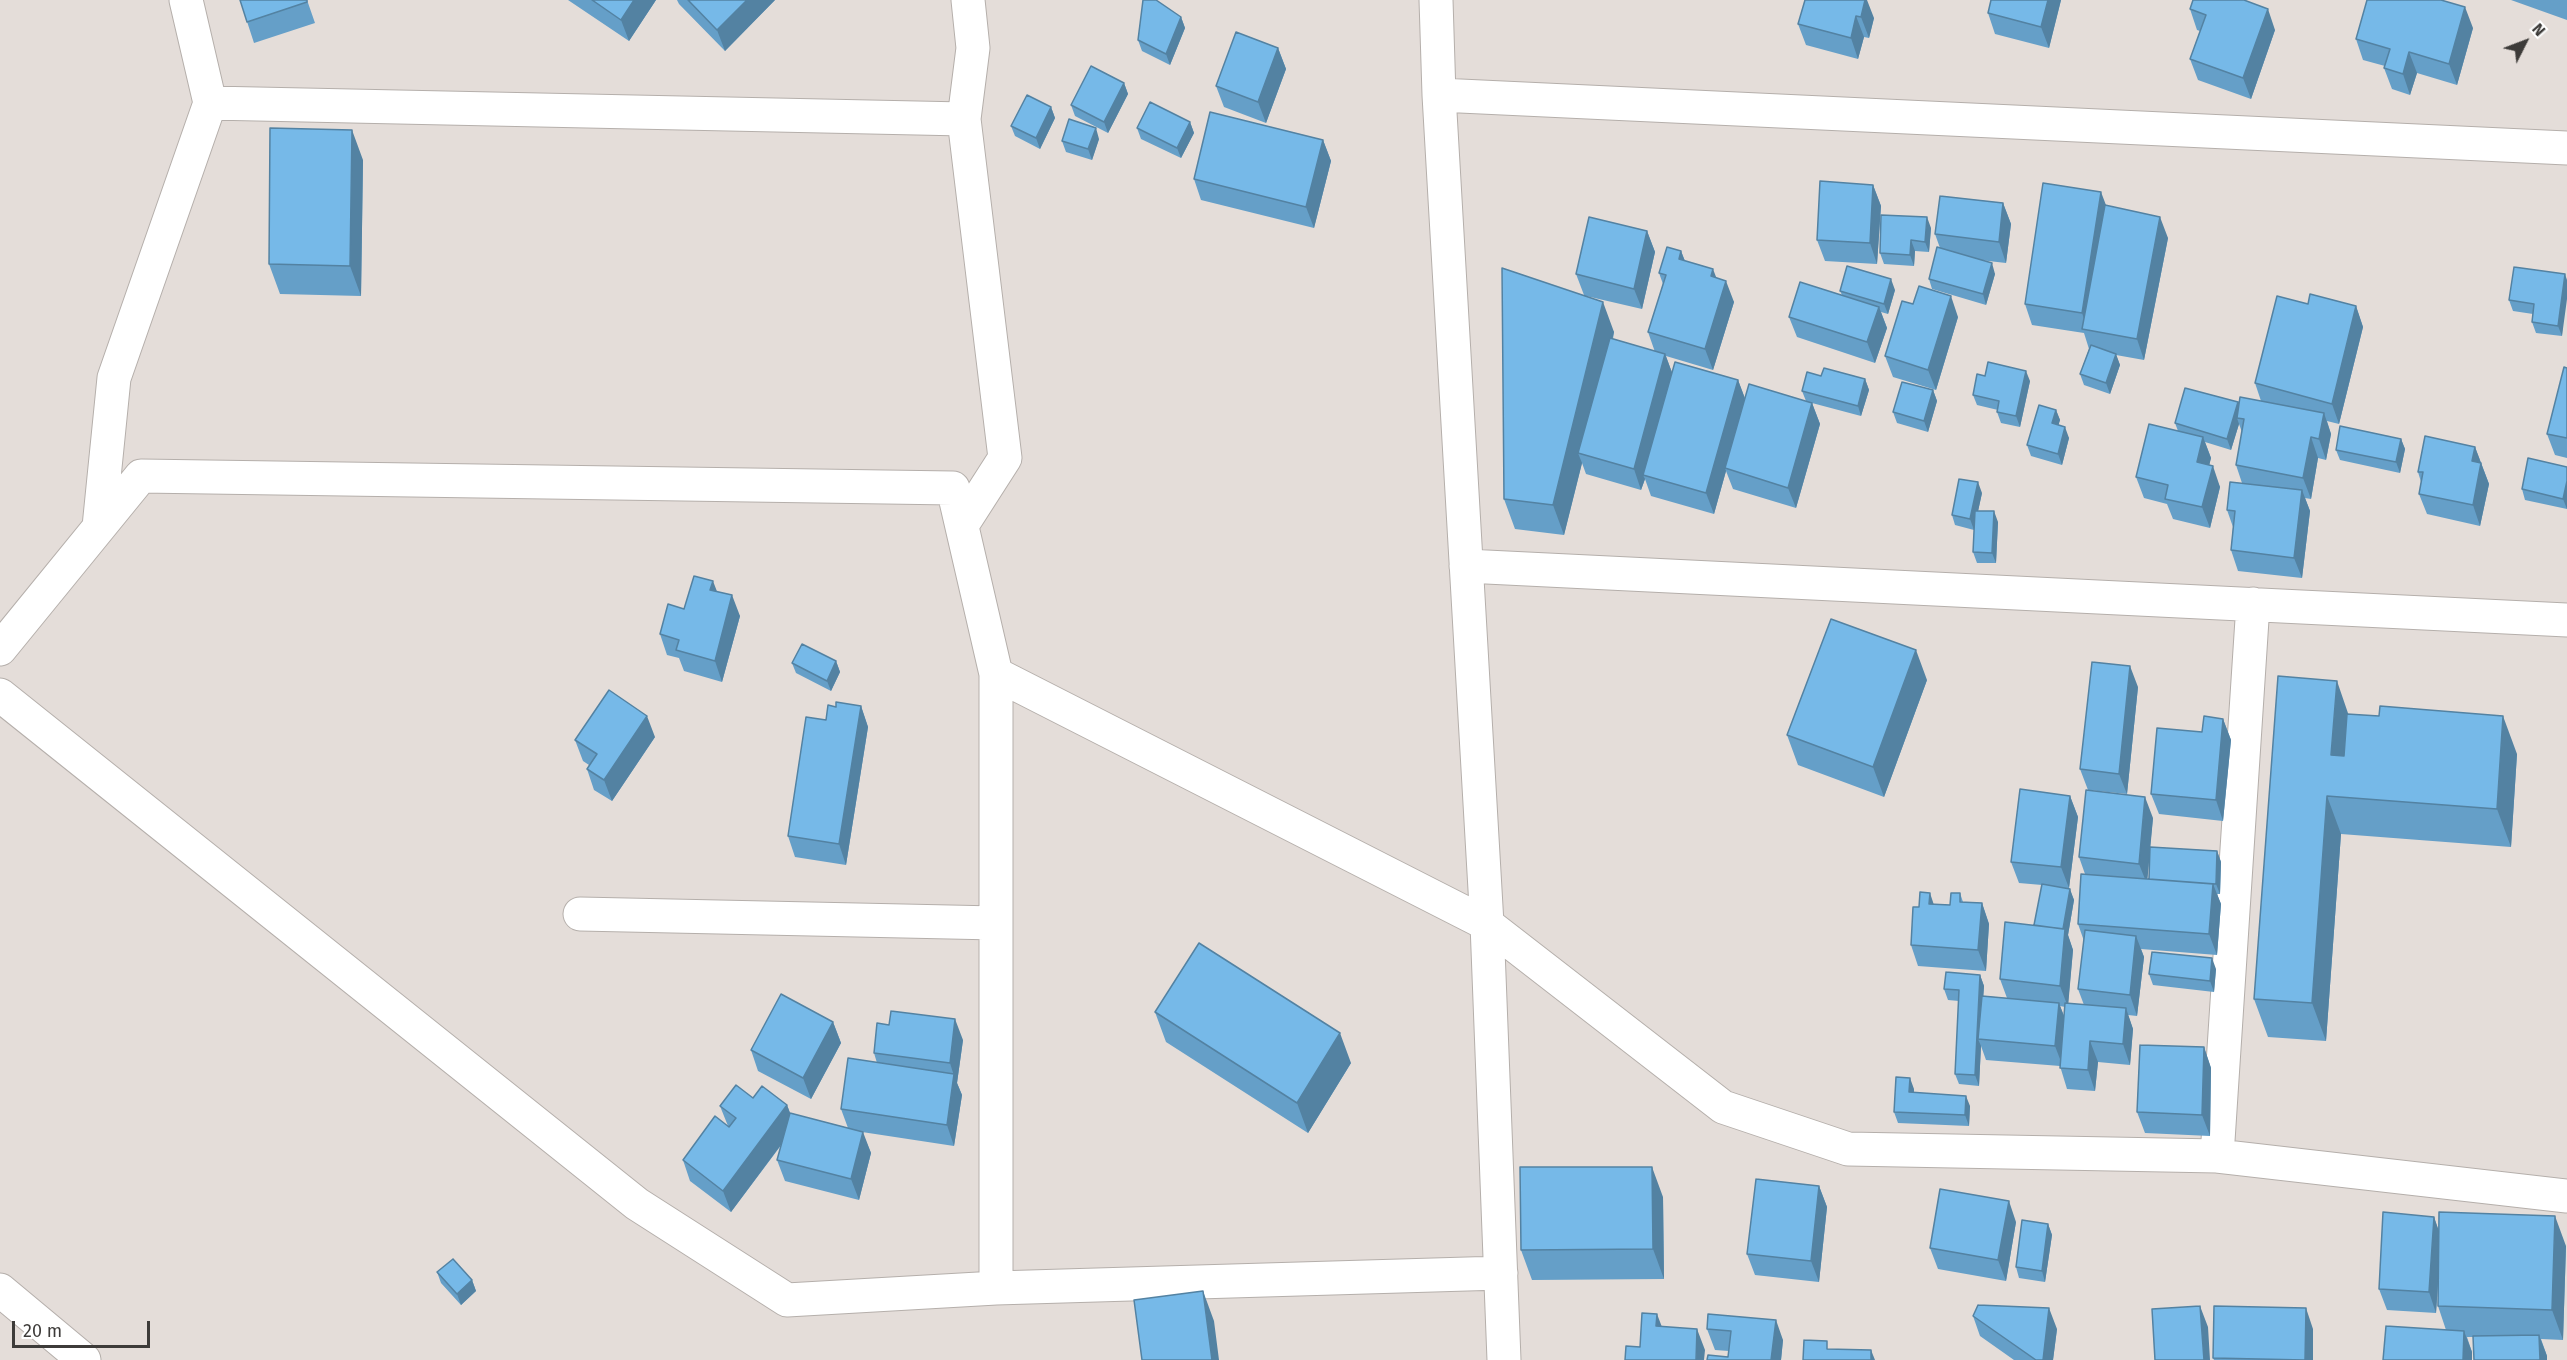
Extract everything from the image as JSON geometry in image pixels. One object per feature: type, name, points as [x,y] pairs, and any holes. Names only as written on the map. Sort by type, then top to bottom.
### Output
[{"type":"street","points":[[99,527],[114,378],[210,103],[186,0]]},
{"type":"street","points":[[962,525],[1005,458],[964,119],[973,48],[968,0]]},
{"type":"street","points":[[1436,0],[1439,95],[1487,924],[1504,1360]]},
{"type":"street","points":[[1439,95],[2567,147]]},
{"type":"street","points":[[210,103],[964,119]]},
{"type":"street","points":[[0,649],[141,476],[954,488],[996,674],[996,1288]]},
{"type":"street","points":[[1466,566],[2567,620]]},
{"type":"street","points":[[2217,1156],[2253,604]]},
{"type":"street","points":[[996,674],[1487,924],[1723,1107],[1848,1149],[2217,1156],[2567,1196]]},
{"type":"street","points":[[0,695],[637,1204],[787,1300],[996,1288],[1501,1273]]},
{"type":"street","points":[[580,914],[996,923]]},
{"type":"street","points":[[0,1290],[84,1360]]},
{"type":"building","points":[[240,0],[307,0],[307,2],[247,22]]},
{"type":"building","points":[[592,0],[634,0],[621,20]]},
{"type":"building","points":[[688,0],[747,0],[717,30]]},
{"type":"building","points":[[1143,0],[1156,0],[1181,17],[1166,54],[1138,40]]},
{"type":"building","points":[[1805,0],[1865,0],[1861,17],[1856,16],[1851,38],[1798,24]]},
{"type":"building","points":[[1991,0],[2048,0],[2041,27],[1988,13]]},
{"type":"building","points":[[2193,0],[2244,0],[2268,9],[2243,78],[2190,59],[2206,15],[2190,9]]},
{"type":"building","points":[[2367,0],[2441,0],[2465,7],[2449,64],[2409,52],[2403,74],[2384,68],[2390,49],[2356,39]]},
{"type":"building","points":[[1236,32],[1278,48],[1258,102],[1216,86]]},
{"type":"building","points":[[1091,66],[1124,83],[1104,122],[1071,105]]},
{"type":"building","points":[[1027,95],[1051,107],[1036,138],[1011,126]]},
{"type":"building","points":[[1150,102],[1190,122],[1177,148],[1137,128]]},
{"type":"building","points":[[1210,112],[1323,140],[1306,207],[1194,179]]},
{"type":"building","points":[[1069,119],[1096,128],[1088,149],[1062,141]]},
{"type":"building","points":[[270,128],[352,130],[350,266],[269,264]]},
{"type":"building","points":[[1820,181],[1873,185],[1870,243],[1817,240]]},
{"type":"building","points":[[2043,183],[2101,192],[2082,313],[2025,304]]},
{"type":"building","points":[[1940,196],[2003,203],[1999,242],[1935,234]]},
{"type":"building","points":[[2105,205],[2160,217],[2137,339],[2082,329]]},
{"type":"building","points":[[1881,215],[1927,217],[1925,242],[1911,240],[1910,255],[1880,253]]},
{"type":"building","points":[[1589,217],[1647,231],[1634,289],[1576,274]]},
{"type":"building","points":[[1667,247],[1681,251],[1679,259],[1713,269],[1711,276],[1726,281],[1705,349],[1648,332],[1666,275],[1659,273]]},
{"type":"building","points":[[1937,247],[1992,263],[1983,294],[1929,279]]},
{"type":"building","points":[[1847,266],[1891,279],[1884,304],[1840,291]]},
{"type":"building","points":[[2514,267],[2565,274],[2558,326],[2532,322],[2534,304],[2509,300]]},
{"type":"building","points":[[1502,268],[1603,302],[1553,505],[1504,499]]},
{"type":"building","points":[[1800,282],[1879,307],[1867,342],[1789,317]]},
{"type":"building","points":[[1919,286],[1951,296],[1928,370],[1885,356],[1902,301],[1913,304]]},
{"type":"building","points":[[2310,294],[2356,306],[2332,404],[2255,383],[2277,296],[2308,304]]},
{"type":"building","points":[[1610,338],[1665,354],[1634,469],[1578,453]]},
{"type":"building","points":[[2091,345],[2116,354],[2106,383],[2080,374]]},
{"type":"building","points":[[1675,362],[1738,380],[1706,493],[1643,475]]},
{"type":"building","points":[[1988,362],[2026,371],[2016,416],[1997,412],[1999,401],[1973,395],[1977,374],[1985,376]]},
{"type":"building","points":[[2564,367],[2567,368],[2567,438],[2547,434]]},
{"type":"building","points":[[1824,368],[1865,379],[1858,406],[1802,391],[1807,372],[1821,376]]},
{"type":"building","points":[[1902,382],[1933,390],[1924,421],[1893,412]]},
{"type":"building","points":[[1749,384],[1812,403],[1788,488],[1725,468]]},
{"type":"building","points":[[2185,388],[2238,402],[2227,439],[2175,423]]},
{"type":"building","points":[[2240,397],[2324,413],[2319,439],[2311,437],[2303,478],[2236,465],[2244,419],[2237,418]]},
{"type":"building","points":[[2039,405],[2056,410],[2052,423],[2065,427],[2058,454],[2027,445]]},
{"type":"building","points":[[2149,424],[2203,437],[2197,462],[2213,466],[2202,507],[2165,499],[2168,485],[2136,477]]},
{"type":"building","points":[[2340,426],[2401,439],[2396,462],[2336,450]]},
{"type":"building","points":[[2425,436],[2475,447],[2472,461],[2481,463],[2473,505],[2419,494],[2423,472],[2418,472]]},
{"type":"building","points":[[2528,458],[2567,467],[2563,499],[2522,489]]},
{"type":"building","points":[[1959,479],[1978,482],[1970,519],[1952,515]]},
{"type":"building","points":[[2230,482],[2302,490],[2294,558],[2231,550],[2235,511],[2227,510]]},
{"type":"building","points":[[1975,511],[1994,511],[1992,553],[1973,552]]},
{"type":"building","points":[[694,576],[713,581],[710,590],[732,595],[715,661],[676,650],[679,640],[660,634],[668,604],[684,609]]},
{"type":"building","points":[[1831,619],[1916,650],[1873,767],[1787,735]]},
{"type":"building","points":[[802,644],[836,661],[827,681],[792,663]]},
{"type":"building","points":[[2092,662],[2130,666],[2119,774],[2080,769]]},
{"type":"building","points":[[2278,676],[2337,681],[2331,755],[2344,756],[2347,714],[2379,716],[2380,706],[2503,716],[2497,809],[2327,796],[2312,1003],[2254,999]]},
{"type":"building","points":[[609,690],[647,716],[604,780],[587,769],[597,754],[575,740]]},
{"type":"building","points":[[836,702],[861,706],[839,844],[788,836],[806,717],[826,720],[828,705],[836,707]]},
{"type":"building","points":[[2204,716],[2223,719],[2216,800],[2151,794],[2157,728],[2202,732]]},
{"type":"building","points":[[2020,789],[2070,796],[2061,867],[2011,862]]},
{"type":"building","points":[[2086,790],[2145,797],[2139,864],[2079,857]]},
{"type":"building","points":[[2150,847],[2217,851],[2216,884],[2149,879]]},
{"type":"building","points":[[2081,874],[2213,884],[2209,934],[2078,924]]},
{"type":"building","points":[[2042,884],[2070,889],[2063,929],[2034,925]]},
{"type":"building","points":[[1920,892],[1930,893],[1929,904],[1950,905],[1951,893],[1960,893],[1960,902],[1982,903],[1978,950],[1911,945],[1913,907],[1919,907]]},
{"type":"building","points":[[2005,922],[2065,929],[2060,986],[2000,979]]},
{"type":"building","points":[[2085,930],[2136,936],[2130,995],[2078,989]]},
{"type":"building","points":[[1199,943],[1340,1033],[1297,1103],[1155,1012]]},
{"type":"building","points":[[2152,952],[2212,958],[2210,981],[2149,974]]},
{"type":"building","points":[[1946,972],[1980,975],[1975,1075],[1955,1074],[1959,990],[1944,989]]},
{"type":"building","points":[[781,994],[833,1022],[803,1078],[751,1050]]},
{"type":"building","points":[[1982,996],[2059,1003],[2055,1046],[1978,1039]]},
{"type":"building","points":[[2065,1003],[2126,1008],[2123,1044],[2090,1041],[2088,1070],[2060,1068]]},
{"type":"building","points":[[891,1011],[955,1019],[950,1063],[874,1053],[877,1023],[889,1025]]},
{"type":"building","points":[[2140,1045],[2204,1047],[2202,1115],[2137,1112]]},
{"type":"building","points":[[848,1058],[954,1074],[947,1125],[841,1109]]},
{"type":"building","points":[[1896,1077],[1910,1078],[1909,1092],[1966,1096],[1965,1115],[1894,1112]]},
{"type":"building","points":[[736,1085],[753,1098],[762,1086],[787,1105],[723,1191],[683,1160],[715,1116],[729,1127],[736,1118],[720,1106]]},
{"type":"building","points":[[790,1113],[863,1132],[851,1179],[777,1160]]},
{"type":"building","points":[[1520,1167],[1652,1167],[1653,1249],[1521,1250]]},
{"type":"building","points":[[1756,1179],[1819,1186],[1811,1261],[1747,1254]]},
{"type":"building","points":[[1940,1189],[2009,1201],[1998,1260],[1930,1248]]},
{"type":"building","points":[[2383,1212],[2434,1217],[2429,1292],[2379,1289]]},
{"type":"building","points":[[2439,1212],[2555,1216],[2552,1310],[2438,1306]]},
{"type":"building","points":[[2022,1220],[2048,1224],[2042,1271],[2016,1267]]},
{"type":"building","points":[[453,1259],[472,1280],[457,1294],[437,1272]]},
{"type":"building","points":[[1203,1291],[1212,1360],[1142,1360],[1134,1300]]},
{"type":"building","points":[[1978,1305],[2049,1308],[2043,1360],[2036,1360],[1973,1316]]},
{"type":"building","points":[[2200,1306],[2204,1360],[2155,1360],[2152,1309]]},
{"type":"building","points":[[2214,1306],[2306,1308],[2305,1360],[2213,1358]]},
{"type":"building","points":[[1642,1313],[1657,1314],[1656,1326],[1697,1329],[1696,1360],[1625,1360],[1626,1346],[1640,1347]]},
{"type":"building","points":[[1708,1314],[1776,1320],[1771,1360],[1707,1360],[1708,1355],[1728,1357],[1731,1331],[1707,1329]]},
{"type":"building","points":[[2386,1326],[2464,1331],[2463,1360],[2383,1360]]},
{"type":"building","points":[[2539,1335],[2540,1360],[2474,1360],[2473,1336]]},
{"type":"building","points":[[1804,1340],[1827,1341],[1827,1349],[1871,1350],[1871,1360],[1803,1360]]}]
